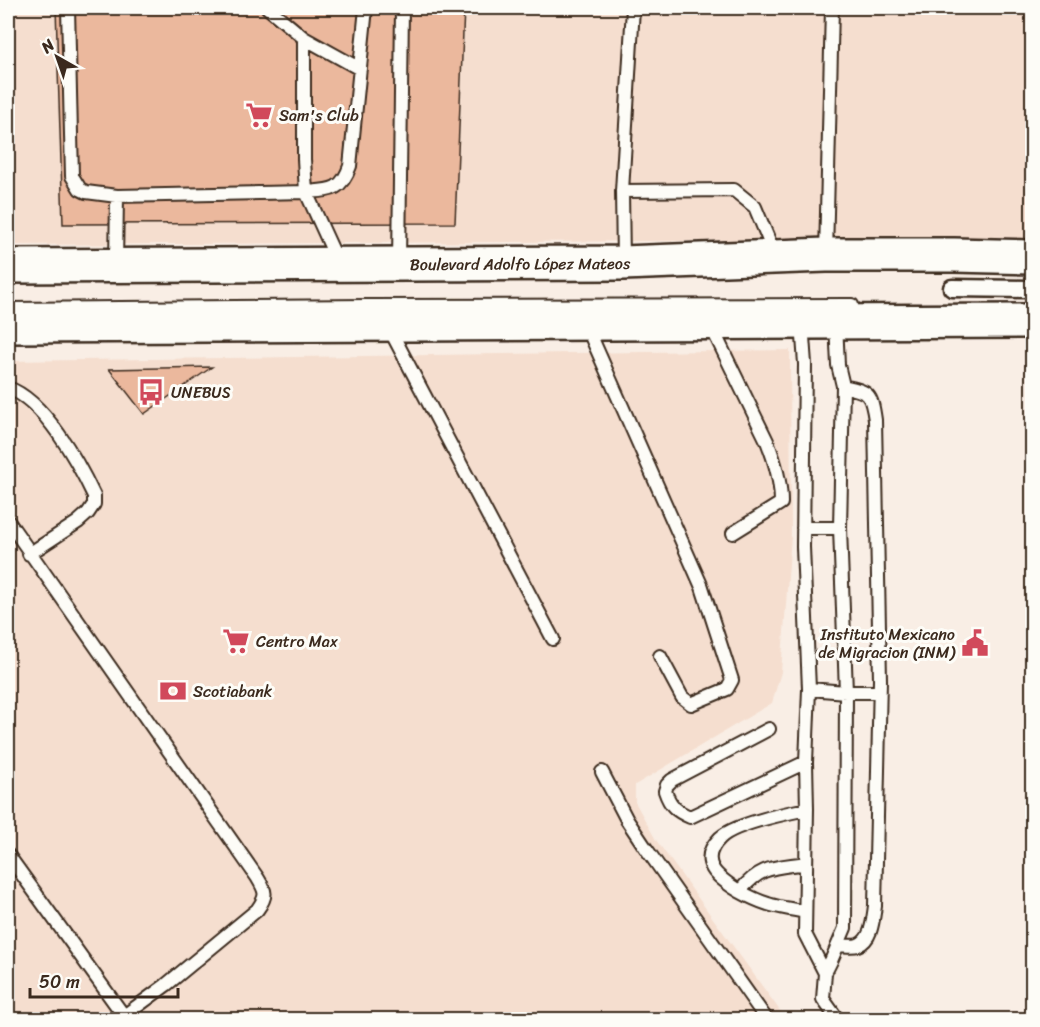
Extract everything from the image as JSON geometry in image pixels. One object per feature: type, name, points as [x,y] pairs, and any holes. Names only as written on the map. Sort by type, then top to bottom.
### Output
[{"type":"main road","name":"Boulevard Adolfo López Mateos","points":[[8,266],[623,262],[826,255],[1032,257]]},
{"type":"main road","points":[[8,326],[1032,321]]},
{"type":"street","points":[[952,288],[1032,289]]},
{"type":"lane","points":[[68,8],[72,176],[80,189],[86,192],[117,196],[306,192],[332,189],[340,184],[347,176],[350,166],[366,8]]},
{"type":"lane","points":[[268,8],[304,38],[360,69]]},
{"type":"lane","points":[[399,264],[402,8]]},
{"type":"lane","points":[[623,262],[622,191],[633,8]]},
{"type":"lane","points":[[826,255],[832,8]]},
{"type":"lane","points":[[304,38],[306,192],[340,265]]},
{"type":"lane","points":[[622,191],[734,190],[755,207],[776,257]]},
{"type":"lane","points":[[116,266],[117,196]]},
{"type":"lane","points":[[8,309],[867,306]]},
{"type":"lane","points":[[709,322],[774,458],[780,482],[781,503]]},
{"type":"lane","points":[[802,322],[805,364],[803,528],[809,689],[806,762],[805,934],[825,973]]},
{"type":"lane","points":[[836,322],[838,364],[843,386],[840,528],[846,692],[845,928],[825,973],[823,999],[837,1020]]},
{"type":"lane","points":[[586,323],[702,587],[732,680],[727,689],[691,704],[682,697],[660,656]]},
{"type":"lane","points":[[387,324],[553,639]]},
{"type":"lane","points":[[838,945],[856,946],[862,943],[871,930],[875,906],[879,693],[875,420],[870,397],[864,391],[843,386]]},
{"type":"lane","points":[[8,388],[18,391],[54,427],[74,457],[94,496],[94,504],[78,522],[29,554]]},
{"type":"lane","points":[[733,533],[781,503],[804,498]]},
{"type":"lane","points":[[8,521],[257,877],[266,894],[257,910],[123,1019],[8,855]]},
{"type":"lane","points":[[803,528],[840,528]]},
{"type":"lane","points":[[809,689],[879,693]]},
{"type":"lane","points":[[770,729],[672,780],[665,791],[668,801],[679,812],[690,817],[806,762]]},
{"type":"lane","points":[[602,772],[627,820],[766,1020]]},
{"type":"lane","points":[[805,912],[752,898],[720,878],[713,871],[709,859],[712,849],[721,837],[732,830],[807,809]]},
{"type":"lane","points":[[741,891],[760,872],[771,868],[806,863]]},
{"type":"shaded area","points":[[8,8],[1032,8],[1032,239],[8,245]]},
{"type":"shaded area","points":[[790,350],[791,536],[781,672],[772,703],[635,785],[635,802],[656,840],[786,1019],[8,1019],[8,361]]},
{"type":"building","name":"Sam's Club","points":[[56,8],[464,8],[455,223],[63,224]]},
{"type":"building","name":"UNEBUS","points":[[212,367],[144,414],[109,369]]},
{"type":"place","name":"Sam's Club","points":[[259,115]]},
{"type":"place","name":"UNEBUS","points":[[151,392]]},
{"type":"place","name":"Centro Max","points":[[236,641]]},
{"type":"place","name":"Instituto Mexicano de Migracion (INM)","points":[[975,643]]},
{"type":"place","name":"Scotiabank","points":[[173,691]]}]
